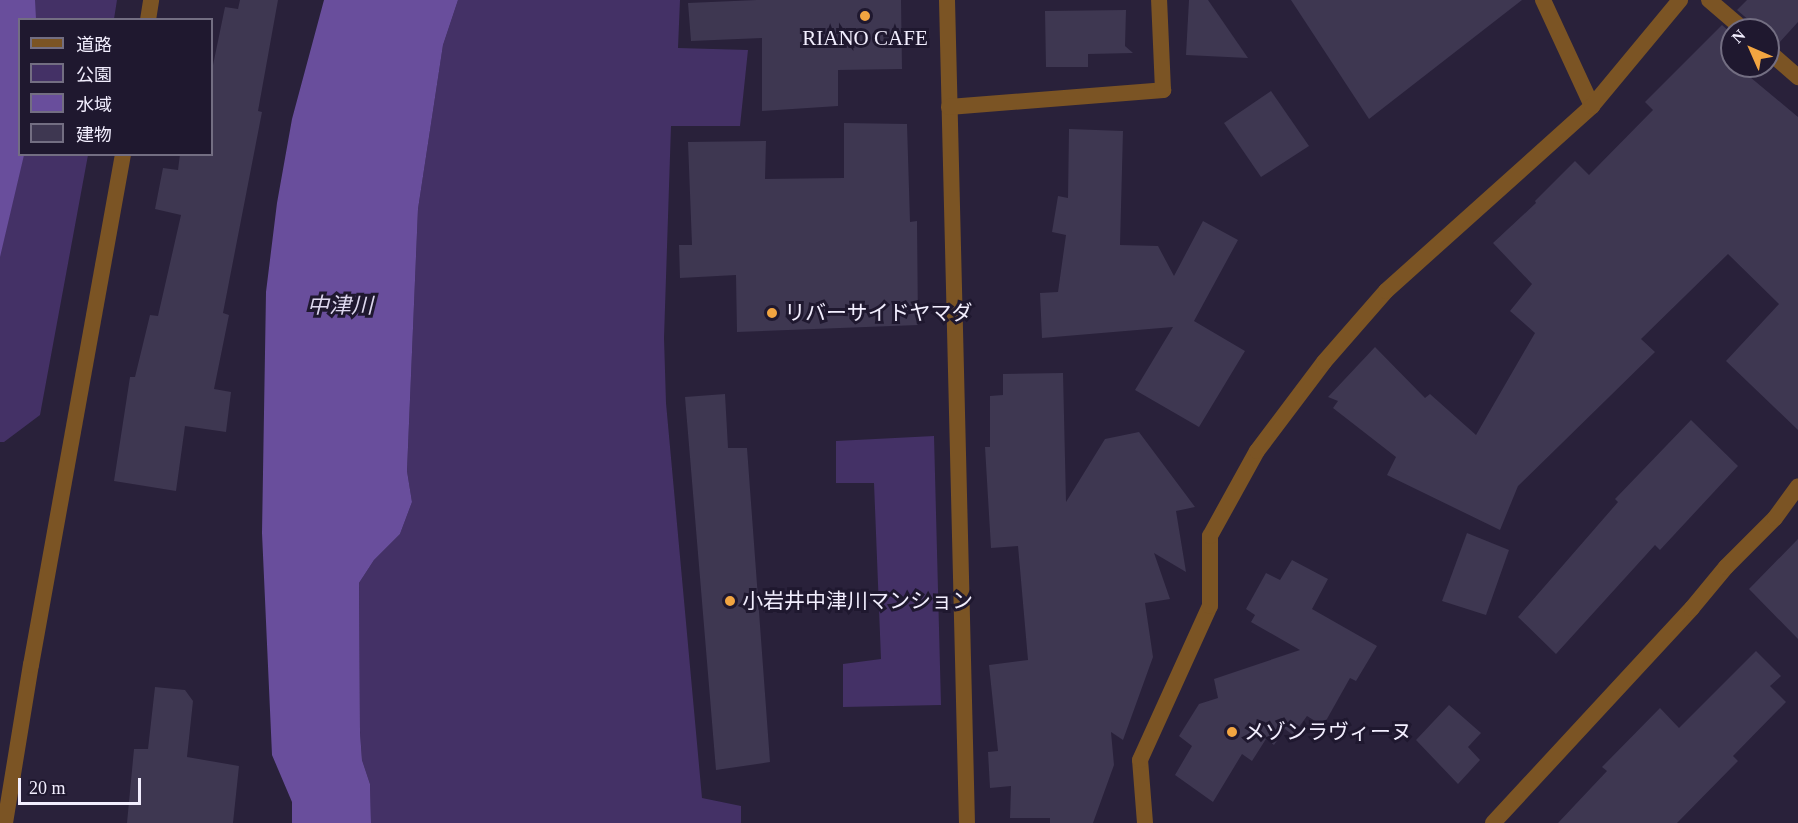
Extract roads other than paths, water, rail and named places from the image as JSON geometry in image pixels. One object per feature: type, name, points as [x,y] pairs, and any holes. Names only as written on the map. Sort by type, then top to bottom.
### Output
[{"type":"street","points":[[148,18],[151,0]]},
{"type":"street","points":[[947,0],[967,823]]},
{"type":"street","points":[[949,107],[1163,90],[1159,0]]},
{"type":"street","points":[[1543,0],[1592,106]]},
{"type":"street","points":[[1145,823],[1140,760],[1210,606],[1210,536],[1257,451],[1324,362],[1386,291],[1592,106],[1680,0]]},
{"type":"street","points":[[1709,0],[1730,18]]},
{"type":"street","points":[[1780,61],[1798,77]]},
{"type":"street","points":[[5,823],[31,665],[123,156]]},
{"type":"street","points":[[1492,823],[1692,608],[1726,567],[1775,518],[1798,486]]},
{"type":"water","points":[[0,0],[35,0],[36,18],[18,18],[18,156],[24,156],[0,257]]},
{"type":"water","name":"中津川","points":[[324,0],[458,0],[443,45],[418,209],[407,471],[412,502],[400,534],[374,560],[359,583],[360,732],[362,760],[370,784],[371,823],[292,823],[292,802],[272,755],[262,533],[266,292],[277,203],[292,119]]},
{"type":"place","name":"RIANO CAFE","points":[[865,16]]},
{"type":"place","name":"リバーサイドヤマダ","points":[[772,313]]},
{"type":"place","name":"小岩井中津川マンション","points":[[730,601]]},
{"type":"place","name":"メゾンラヴィーヌ","points":[[1232,732]]}]
